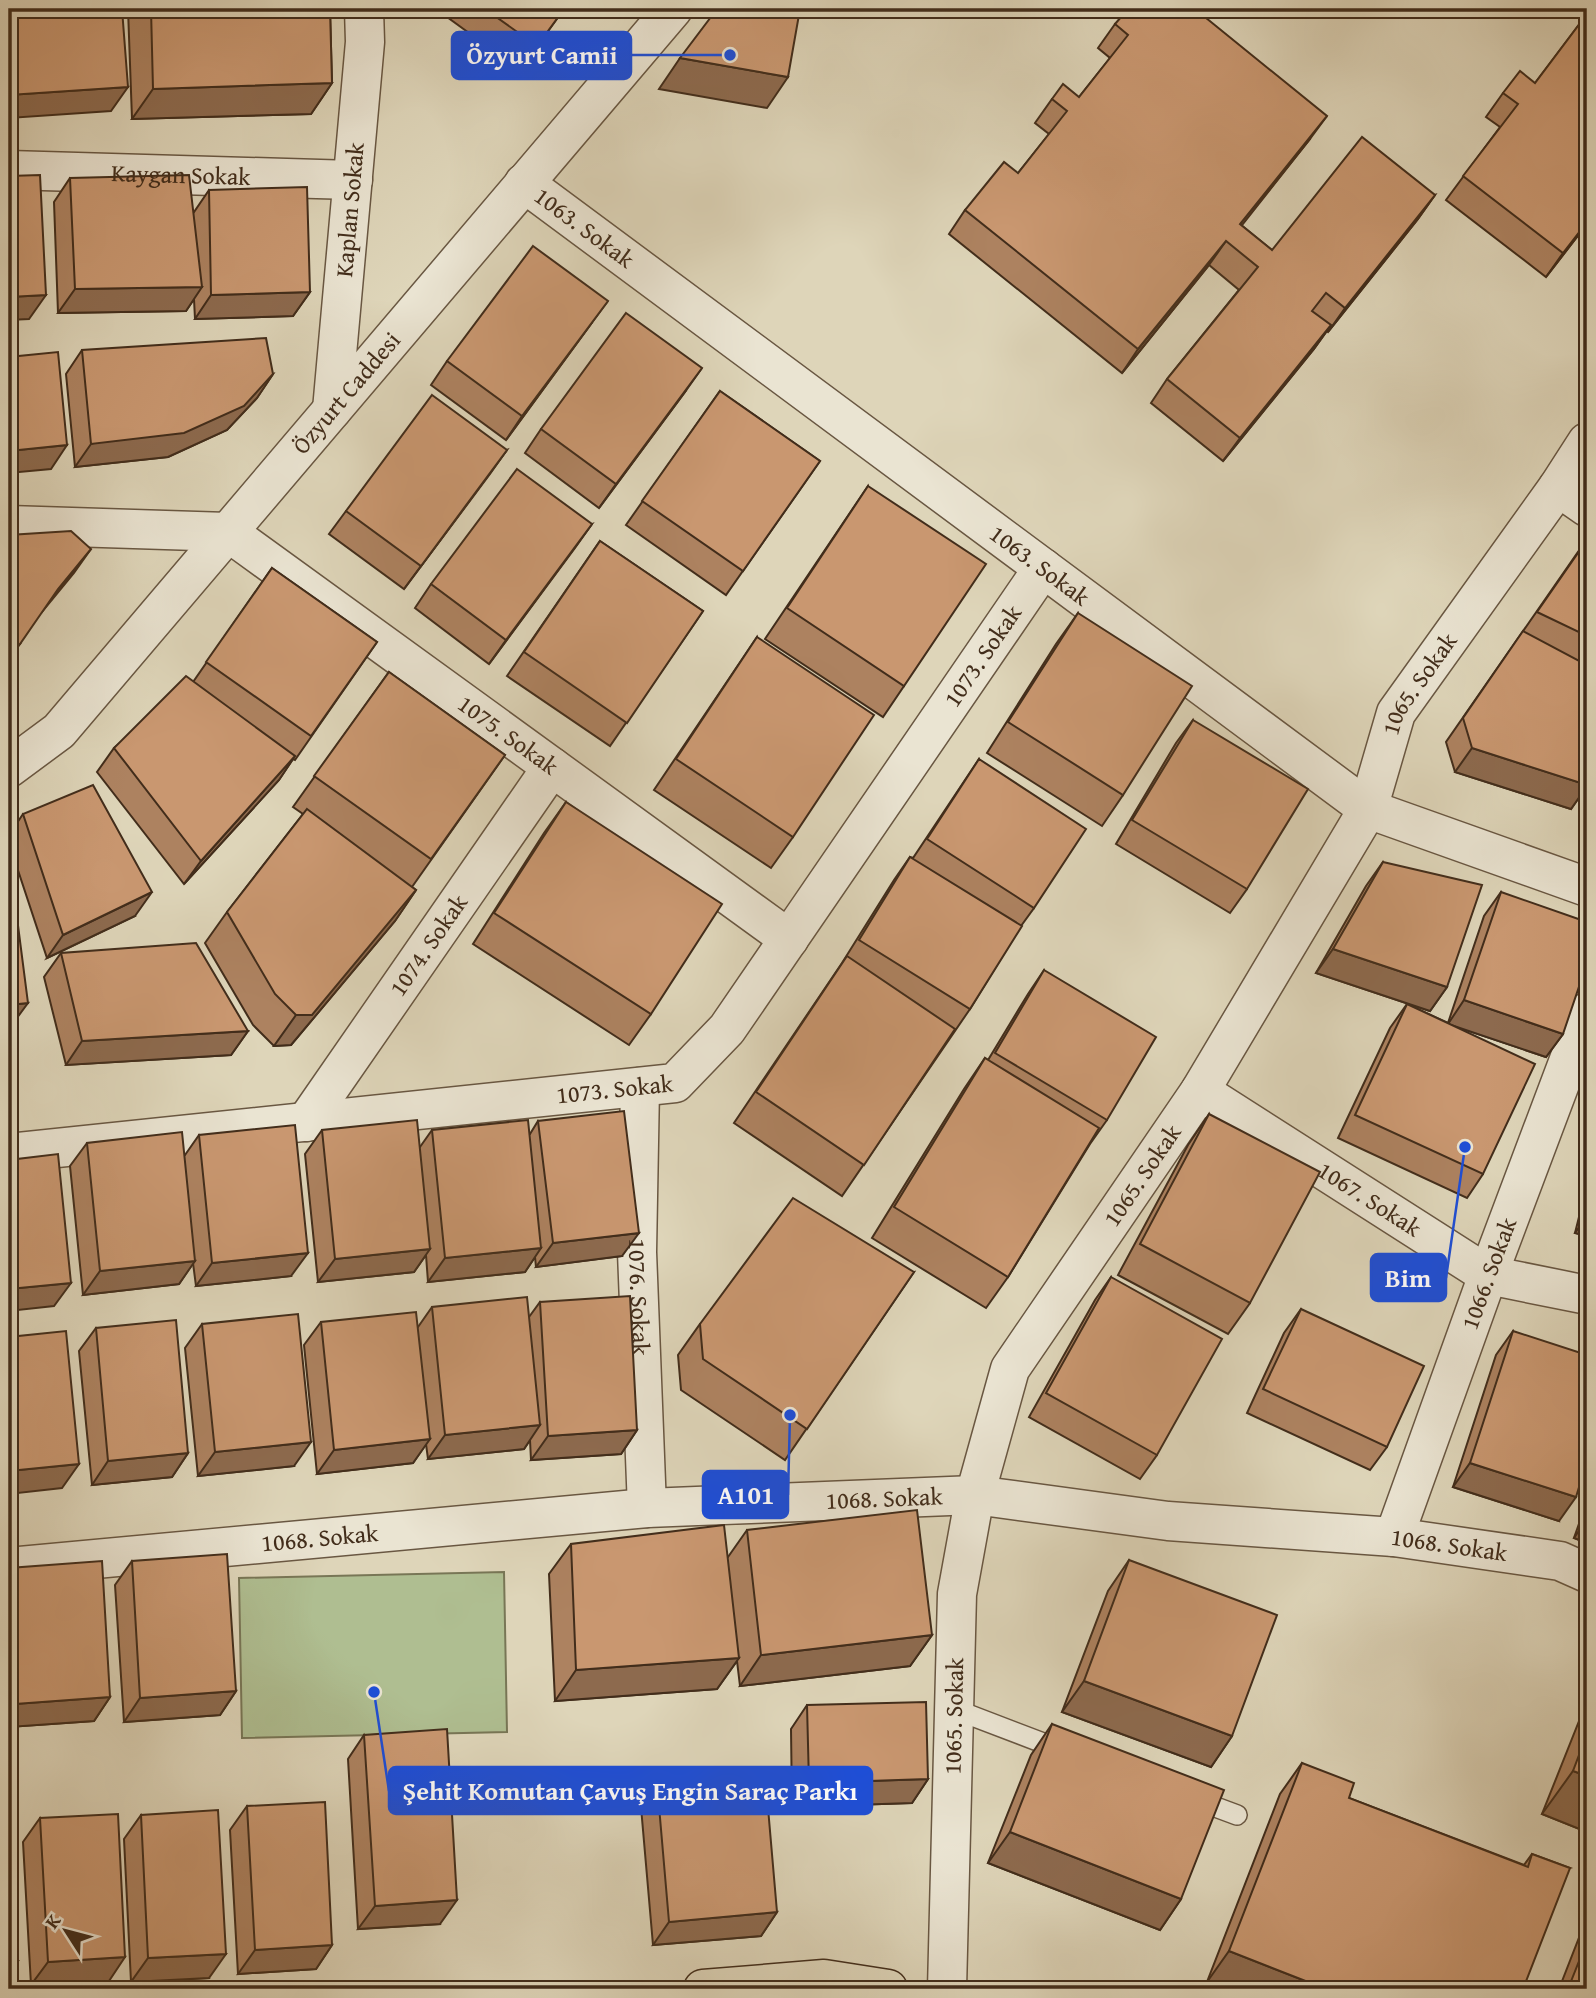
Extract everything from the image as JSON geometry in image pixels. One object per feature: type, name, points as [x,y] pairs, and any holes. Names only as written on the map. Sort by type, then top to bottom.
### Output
[{"type":"main road","points":[[703,1989],[824,1979],[888,1989]]},
{"type":"street","name":"Kaplan Sokak","points":[[332,410],[354,180],[365,42],[365,9]]},
{"type":"street","name":"Özyurt Caddesi","points":[[9,768],[59,731],[673,9]]},
{"type":"street","name":"Kaygan Sokak","points":[[9,170],[354,180]]},
{"type":"street","name":"1063. Sokak","points":[[524,183],[1368,809],[1587,887]]},
{"type":"street","name":"1065. Sokak","points":[[947,1989],[957,1594],[975,1495],[1010,1369],[1200,1091],[1368,809],[1396,713],[1572,497],[1587,442]]},
{"type":"street","points":[[9,525],[228,532]]},
{"type":"street","name":"1075. Sokak","points":[[228,532],[789,939]]},
{"type":"street","name":"1073. Sokak","points":[[9,1153],[675,1083],[727,1029],[1043,568]]},
{"type":"street","name":"1074. Sokak","points":[[306,1122],[552,767]]},
{"type":"street","name":"1066. Sokak","points":[[1394,1538],[1488,1275],[1587,1012]]},
{"type":"street","name":"1076. Sokak","points":[[640,1087],[637,1252],[647,1508]]},
{"type":"street","name":"1067. Sokak","points":[[1200,1091],[1488,1275],[1587,1295]]},
{"type":"street","name":"1068. Sokak","points":[[9,1567],[647,1508],[975,1495],[1168,1521],[1394,1538],[1560,1561],[1587,1573]]},
{"type":"lane","points":[[954,1709],[1083,1757]]},
{"type":"lane","points":[[1173,1791],[1237,1815]]},
{"type":"green space","points":[[504,1572],[507,1732],[242,1738],[239,1578]]},
{"type":"building","points":[[9,9],[122,9],[128,87],[9,95]]},
{"type":"building","points":[[151,9],[330,9],[332,83],[153,89]]},
{"type":"building","points":[[485,9],[564,9],[537,46]]},
{"type":"building","points":[[717,9],[800,9],[788,77],[680,58]]},
{"type":"building","points":[[1128,9],[1195,9],[1327,116],[1240,224],[1272,250],[1362,137],[1435,195],[1345,308],[1326,293],[1312,311],[1331,325],[1240,438],[1167,379],[1258,267],[1226,241],[1138,349],[965,210],[1004,162],[1018,173],[1067,111],[1052,99],[1063,84],[1079,97],[1128,35],[1115,24]]},
{"type":"building","points":[[1587,14],[1587,222],[1563,253],[1463,176],[1518,104],[1503,93],[1520,71],[1535,83]]},
{"type":"building","points":[[40,175],[46,295],[9,297],[9,176]]},
{"type":"building","points":[[189,175],[202,287],[75,289],[70,178]]},
{"type":"building","points":[[307,187],[310,292],[211,295],[209,190]]},
{"type":"building","points":[[533,246],[608,301],[522,416],[447,361]]},
{"type":"building","points":[[626,313],[702,368],[616,484],[541,429]]},
{"type":"building","points":[[266,338],[273,374],[244,406],[184,433],[91,444],[82,350]]},
{"type":"building","points":[[58,352],[67,445],[9,451],[9,357]]},
{"type":"building","points":[[720,391],[820,461],[743,571],[642,501]]},
{"type":"building","points":[[432,395],[507,450],[421,566],[346,511]]},
{"type":"building","points":[[517,469],[592,524],[506,640],[431,584]]},
{"type":"building","points":[[868,486],[986,564],[904,686],[787,608]]},
{"type":"building","points":[[71,531],[91,549],[58,589],[20,644],[9,646],[9,535]]},
{"type":"building","points":[[1587,540],[1587,636],[1537,612]]},
{"type":"building","points":[[600,541],[703,611],[627,723],[524,652]]},
{"type":"building","points":[[272,568],[377,642],[311,736],[206,662]]},
{"type":"building","points":[[1078,613],[1192,686],[1123,795],[1008,722]]},
{"type":"building","points":[[1523,631],[1587,665],[1587,785],[1472,748],[1463,718]]},
{"type":"building","points":[[757,637],[874,715],[793,837],[676,759]]},
{"type":"building","points":[[389,672],[505,755],[431,859],[314,776]]},
{"type":"building","points":[[186,676],[295,756],[201,861],[114,748]]},
{"type":"building","points":[[1193,720],[1308,789],[1247,889],[1132,820]]},
{"type":"building","points":[[979,759],[1086,829],[1034,908],[927,839]]},
{"type":"building","points":[[93,785],[152,892],[63,935],[23,814]]},
{"type":"building","points":[[566,802],[722,904],[651,1014],[494,913]]},
{"type":"building","points":[[307,809],[416,890],[312,1015],[296,1015],[275,994],[227,912]]},
{"type":"building","points":[[910,857],[1022,926],[970,1009],[859,940]]},
{"type":"building","points":[[1383,862],[1482,885],[1447,987],[1333,949]]},
{"type":"building","points":[[9,871],[28,1003],[9,1005]]},
{"type":"building","points":[[1501,892],[1587,922],[1587,963],[1563,1034],[1464,1000]]},
{"type":"building","points":[[196,943],[248,1031],[82,1041],[61,953]]},
{"type":"building","points":[[847,956],[955,1029],[864,1165],[756,1092]]},
{"type":"building","points":[[1044,970],[1156,1037],[1107,1120],[995,1053]]},
{"type":"building","points":[[1407,1004],[1535,1064],[1483,1174],[1355,1115]]},
{"type":"building","points":[[985,1058],[1099,1128],[1008,1277],[894,1207]]},
{"type":"building","points":[[624,1111],[639,1233],[553,1243],[538,1121]]},
{"type":"building","points":[[1209,1114],[1320,1172],[1250,1303],[1140,1244]]},
{"type":"building","points":[[417,1120],[430,1249],[335,1259],[322,1130]]},
{"type":"building","points":[[528,1120],[541,1248],[445,1258],[432,1130]]},
{"type":"building","points":[[295,1125],[308,1253],[212,1263],[199,1135]]},
{"type":"building","points":[[182,1132],[195,1261],[100,1271],[87,1143]]},
{"type":"building","points":[[58,1154],[71,1283],[9,1289],[9,1160]]},
{"type":"building","points":[[793,1198],[914,1272],[807,1429],[703,1359],[700,1324]]},
{"type":"building","points":[[1111,1277],[1222,1339],[1157,1455],[1046,1393]]},
{"type":"building","points":[[630,1296],[637,1430],[548,1436],[540,1302]]},
{"type":"building","points":[[527,1297],[540,1425],[445,1435],[432,1307]]},
{"type":"building","points":[[1301,1309],[1424,1366],[1387,1447],[1263,1389]]},
{"type":"building","points":[[416,1312],[430,1439],[334,1450],[321,1322]]},
{"type":"building","points":[[298,1314],[311,1442],[215,1452],[202,1324]]},
{"type":"building","points":[[176,1320],[188,1453],[108,1461],[96,1328]]},
{"type":"building","points":[[66,1331],[79,1464],[9,1471],[9,1337]]},
{"type":"building","points":[[1513,1331],[1587,1355],[1587,1461],[1576,1497],[1470,1463]]},
{"type":"building","points":[[917,1510],[932,1635],[761,1655],[747,1530]]},
{"type":"building","points":[[724,1525],[739,1658],[576,1670],[571,1544]]},
{"type":"building","points":[[227,1554],[236,1691],[140,1698],[132,1561]]},
{"type":"building","points":[[1129,1560],[1277,1615],[1232,1736],[1084,1681]]},
{"type":"building","points":[[102,1561],[110,1697],[15,1704],[9,1617],[9,1568]]},
{"type":"building","points":[[926,1702],[928,1779],[809,1783],[807,1705]]},
{"type":"building","points":[[1052,1724],[1224,1790],[1181,1899],[1010,1832]]},
{"type":"building","points":[[447,1729],[457,1900],[375,1906],[364,1735]]},
{"type":"building","points":[[1587,1734],[1587,1776],[1573,1771]]},
{"type":"building","points":[[1302,1763],[1354,1783],[1349,1798],[1528,1867],[1532,1854],[1570,1868],[1523,1989],[1326,1989],[1229,1951]]},
{"type":"building","points":[[765,1773],[777,1912],[669,1922],[657,1783]]},
{"type":"building","points":[[325,1802],[332,1945],[255,1950],[247,1806]]},
{"type":"building","points":[[218,1810],[226,1954],[148,1958],[141,1815]]},
{"type":"building","points":[[118,1814],[125,1957],[48,1962],[40,1818]]},
{"type":"building","points":[[11,1817],[18,1961],[9,1961]]},
{"type":"building","points":[[1587,1941],[1587,1989],[1568,1989]]},
{"type":"place","name":"Özyurt Camii","points":[[730,55]]},
{"type":"place","name":"Bim","points":[[1465,1147]]},
{"type":"place","name":"A101","points":[[790,1415]]},
{"type":"place","name":"Şehit Komutan Çavuş Engin Saraç Parkı","points":[[374,1692]]}]
